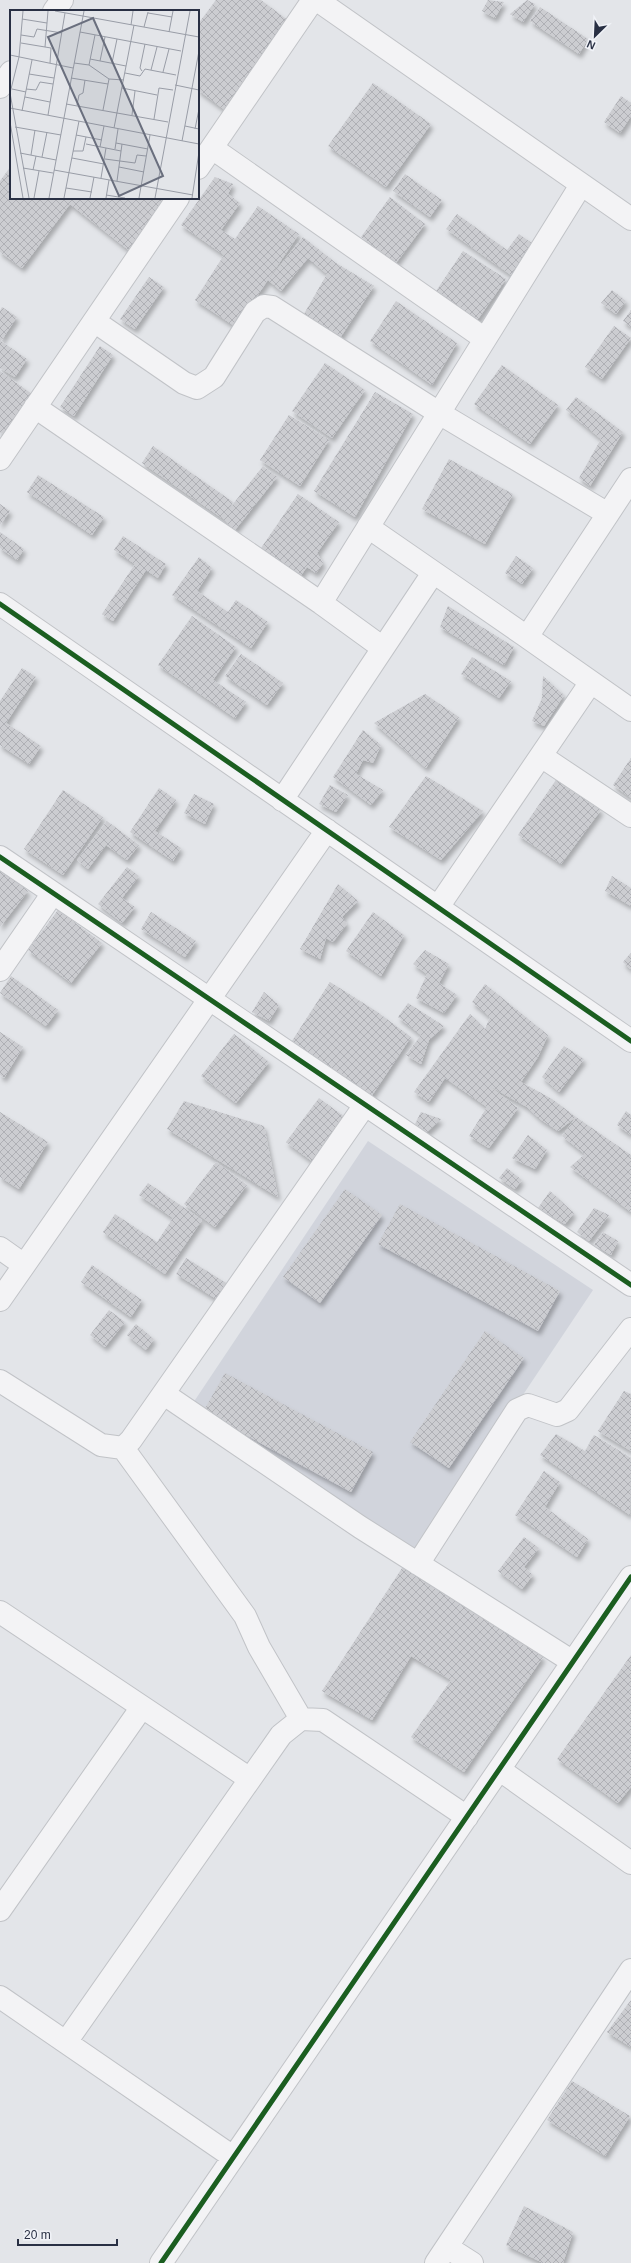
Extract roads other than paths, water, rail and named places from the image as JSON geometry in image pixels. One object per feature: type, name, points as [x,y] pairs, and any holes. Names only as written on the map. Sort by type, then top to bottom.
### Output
[{"type":"street","points":[[55,10],[62,0]]},
{"type":"street","points":[[199,167],[313,0]]},
{"type":"street","points":[[317,0],[631,220]]},
{"type":"street","points":[[0,87],[10,73]]},
{"type":"street","points":[[212,148],[484,339]]},
{"type":"street","points":[[321,603],[581,184]]},
{"type":"street","points":[[0,459],[177,199]]},
{"type":"street","points":[[94,321],[184,383],[197,388],[214,377],[255,312],[264,306],[272,306],[439,413],[608,514]]},
{"type":"street","points":[[35,408],[321,603],[383,648]]},
{"type":"street","points":[[527,637],[631,479]]},
{"type":"street","points":[[368,526],[433,573],[631,710]]},
{"type":"street","points":[[282,800],[433,573]]},
{"type":"street","points":[[0,604],[631,1041]]},
{"type":"street","points":[[438,907],[591,682]]},
{"type":"street","points":[[542,756],[631,816]]},
{"type":"street","points":[[0,1300],[327,830]]},
{"type":"street","points":[[0,857],[631,1285]]},
{"type":"street","points":[[0,970],[53,893]]},
{"type":"street","points":[[123,1448],[131,1440],[164,1394],[365,1105]]},
{"type":"street","points":[[0,1248],[24,1265]]},
{"type":"street","points":[[418,1564],[517,1410],[528,1405],[557,1415],[568,1410],[631,1329]]},
{"type":"street","points":[[0,1380],[101,1444],[123,1448],[245,1616],[259,1647],[301,1719]]},
{"type":"street","points":[[164,1394],[418,1564],[573,1662]]},
{"type":"street","points":[[161,2263],[631,1577]]},
{"type":"street","points":[[3,1620],[142,1707],[250,1779]]},
{"type":"street","points":[[0,1910],[142,1707]]},
{"type":"street","points":[[66,2042],[281,1735],[301,1719],[323,1720],[467,1817]]},
{"type":"street","points":[[500,1770],[631,1863]]},
{"type":"street","points":[[472,2263],[442,2255],[631,1970]]},
{"type":"street","points":[[0,1997],[233,2157]]}]
